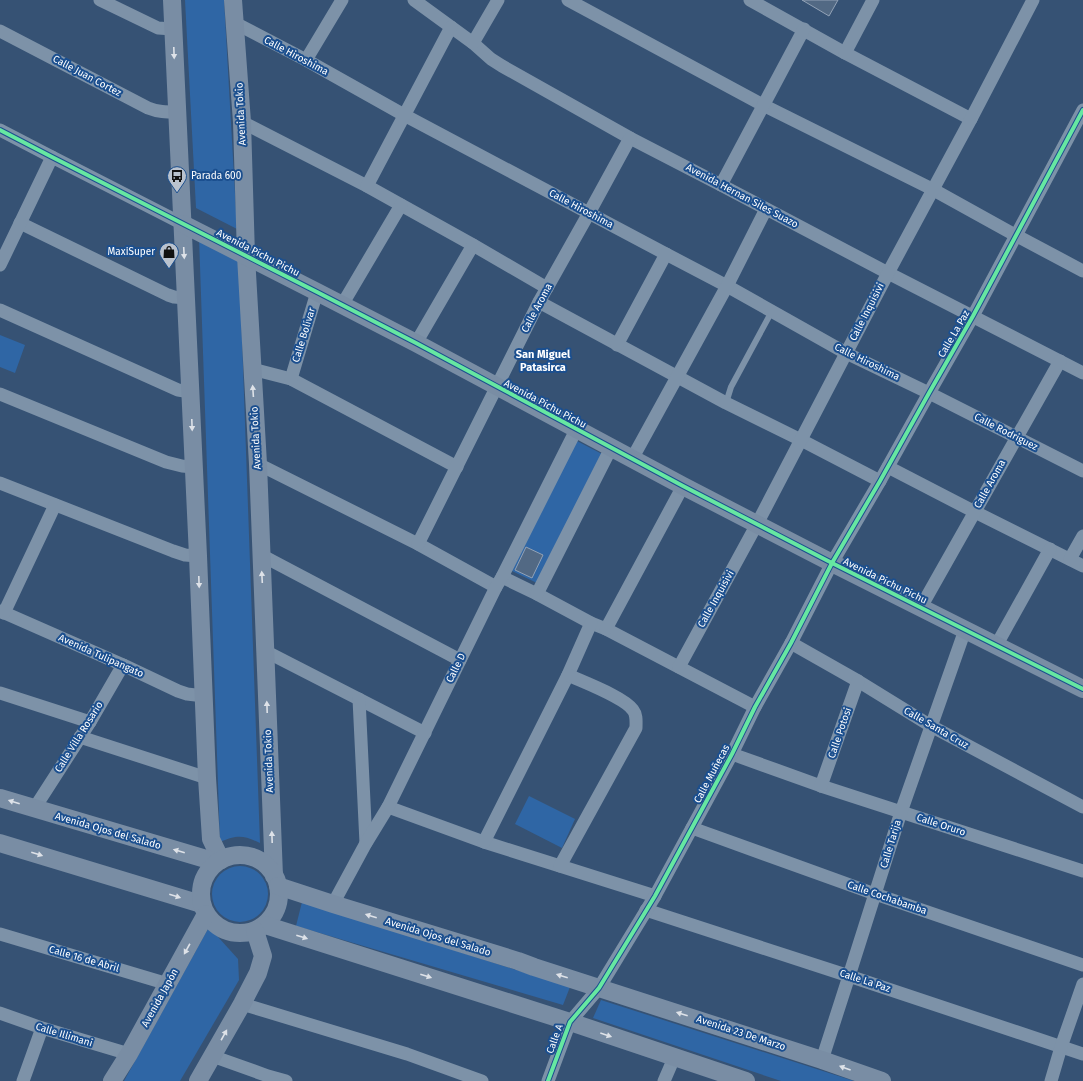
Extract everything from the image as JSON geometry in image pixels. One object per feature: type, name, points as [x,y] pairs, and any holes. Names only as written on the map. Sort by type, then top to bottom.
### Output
[{"type":"street","points":[[100,0],[158,28],[173,29]]},
{"type":"street","points":[[172,0],[191,392],[207,778],[211,839],[219,861]]},
{"type":"street","name":"Avenida Tokio","points":[[233,0],[242,122],[246,256],[258,464],[276,881]]},
{"type":"street","points":[[306,60],[342,0]]},
{"type":"street","name":"Avenida Hernan Siles Suazo","points":[[414,0],[473,43],[491,59],[630,138],[1083,373]]},
{"type":"street","points":[[473,43],[498,0]]},
{"type":"street","points":[[568,0],[763,105],[932,189],[1017,236],[1083,270]]},
{"type":"street","points":[[750,0],[971,119]]},
{"type":"street","points":[[845,52],[873,0]]},
{"type":"street","name":"Calle Inquisivi","points":[[679,667],[757,524],[932,189],[971,119],[1033,0]]},
{"type":"street","name":"Calle Hiroshima","points":[[235,23],[306,60],[404,115],[727,286],[846,353],[929,393]]},
{"type":"street","points":[[367,186],[451,27]]},
{"type":"street","points":[[721,185],[804,29]]},
{"type":"street","name":"Calle Juan Cortez","points":[[0,31],[148,108],[158,111],[177,112]]},
{"type":"street","name":"Calle La Paz","points":[[832,564],[974,316],[1083,110]]},
{"type":"street","points":[[242,122],[401,204],[473,244],[547,288]]},
{"type":"street","name":"Avenida Pichu Pichu","points":[[0,130],[416,343],[576,430],[832,564],[1083,689]]},
{"type":"street","name":"Calle Aroma","points":[[418,544],[539,302],[630,138]]},
{"type":"street","points":[[0,265],[52,157]]},
{"type":"street","points":[[342,305],[401,204]]},
{"type":"street","points":[[632,459],[727,286],[766,209]]},
{"type":"street","points":[[20,223],[168,295],[186,298]]},
{"type":"street","points":[[416,343],[473,244]]},
{"type":"street","points":[[617,345],[666,254]]},
{"type":"street","name":"Calle Bolívar","points":[[291,379],[317,292]]},
{"type":"street","points":[[539,302],[726,403],[880,481]]},
{"type":"street","points":[[0,310],[178,390],[191,392]]},
{"type":"street","name":"Calle Aroma","points":[[921,607],[1060,361]]},
{"type":"street","points":[[252,369],[291,379],[457,466]]},
{"type":"street","name":"Calle Rodriguez","points":[[929,393],[1083,471]]},
{"type":"street","points":[[0,394],[166,462],[194,467]]},
{"type":"street","name":"Calle D","points":[[333,904],[366,843],[388,807],[576,430]]},
{"type":"street","points":[[536,594],[611,448]]},
{"type":"street","points":[[258,464],[418,544],[499,582],[536,594],[755,707]]},
{"type":"street","points":[[888,467],[1083,566]]},
{"type":"street","points":[[0,483],[173,551],[185,555],[198,556]]},
{"type":"street","points":[[606,629],[683,486]]},
{"type":"street","points":[[2,612],[55,505]]},
{"type":"street","points":[[1070,559],[1083,536]]},
{"type":"street","points":[[996,646],[1050,549]]},
{"type":"street","points":[[261,554],[460,660]]},
{"type":"street","name":"Calle Muñecas","points":[[599,988],[655,896],[832,564]]},
{"type":"street","name":"Avenida Tulipangato","points":[[2,612],[178,691],[187,694],[204,696]]},
{"type":"street","points":[[484,842],[568,675],[591,623]]},
{"type":"street","name":"Calle Tarija","points":[[822,1060],[901,812],[965,630]]},
{"type":"street","name":"Calle Santa Cruz","points":[[791,643],[858,681],[930,726],[1083,807]]},
{"type":"street","points":[[265,651],[424,733]]},
{"type":"street","name":"Calle Villa Rosario","points":[[34,809],[90,722],[123,665]]},
{"type":"street","points":[[560,866],[636,728],[634,710],[627,704],[612,695],[568,675]]},
{"type":"street","name":"Calle Potosi","points":[[821,786],[858,681]]},
{"type":"street","points":[[0,693],[90,722]]},
{"type":"street","points":[[359,699],[366,843]]},
{"type":"street","points":[[80,737],[207,778]]},
{"type":"street","name":"Calle Oruro","points":[[732,754],[821,786],[1083,871]]},
{"type":"street","name":"Avenida Ojos del Salado","points":[[0,798],[219,861]]},
{"type":"street","points":[[388,807],[484,842],[655,896]]},
{"type":"street","name":"Calle Cochabamba","points":[[692,828],[875,894],[1083,965]]},
{"type":"street","points":[[0,843],[204,909]]},
{"type":"street","points":[[237,855],[248,856],[258,860],[267,867],[276,881],[279,897],[277,907],[272,917],[260,928],[244,934],[222,930],[213,923],[204,909],[200,895],[201,885],[210,869],[226,857],[237,855]]},
{"type":"street","name":"Avenida Ojos del Salado","points":[[276,881],[333,904],[599,988]]},
{"type":"street","name":"Avenida Japón","points":[[112,1081],[129,1054],[168,984],[204,909]]},
{"type":"street","name":"Calle La Paz","points":[[646,910],[1083,1054]]},
{"type":"street","points":[[198,1081],[258,973],[263,956],[260,928]]},
{"type":"street","points":[[260,928],[570,1022],[746,1081]]},
{"type":"street","name":"Calle 16 de Abril","points":[[0,934],[168,984]]},
{"type":"street","points":[[1051,1081],[1083,984]]},
{"type":"street","name":"Calle A","points":[[548,1081],[570,1022],[599,988]]},
{"type":"street","name":"Avenida 23 De Marzo","points":[[599,988],[822,1060],[882,1081]]},
{"type":"street","points":[[242,1004],[407,1054],[482,1081]]},
{"type":"street","name":"Calle Illimani","points":[[0,1013],[42,1028],[129,1054]]},
{"type":"street","points":[[23,1081],[42,1028]]},
{"type":"street","points":[[212,1056],[268,1079],[286,1081]]},
{"type":"street","points":[[664,1081],[674,1058]]},
{"type":"lane","points":[[726,403],[731,387],[772,311]]},
{"type":"shaded area","points":[[185,0],[224,0],[237,229],[196,208]]},
{"type":"shaded area","points":[[199,237],[239,255],[260,843],[244,837],[231,838],[220,842]]},
{"type":"shaded area","points":[[0,335],[25,345],[15,373],[0,367]]},
{"type":"shaded area","points":[[575,440],[602,454],[537,583],[510,570]]},
{"type":"shaded area","points":[[529,796],[575,819],[562,848],[515,824]]},
{"type":"shaded area","points":[[240,866],[251,868],[260,874],[266,883],[268,894],[266,905],[260,914],[251,920],[240,922],[229,920],[220,914],[214,905],[212,894],[214,883],[220,874],[229,868]]},
{"type":"shaded area","points":[[302,902],[570,987],[563,1005],[296,926]]},
{"type":"shaded area","points":[[209,927],[238,959],[239,980],[180,1081],[124,1081]]},
{"type":"shaded area","points":[[601,1000],[854,1081],[781,1081],[593,1018]]},
{"type":"building","points":[[802,0],[838,0],[829,16]]},
{"type":"building","points":[[526,547],[543,555],[532,578],[515,570]]},
{"type":"cycle path","points":[[548,1081],[570,1022],[599,988],[655,896],[732,754],[755,707],[791,643],[832,563],[973,316],[1083,110]]},
{"type":"cycle path","points":[[0,130],[416,343],[683,486],[832,563],[1083,689]]},
{"type":"place","name":"Parada 600","points":[[177,193]]},
{"type":"place","name":"MaxiSuper","points":[[169,269]]},
{"type":"district","name":"San Miguel Patasirca","points":[[543,360]]}]
